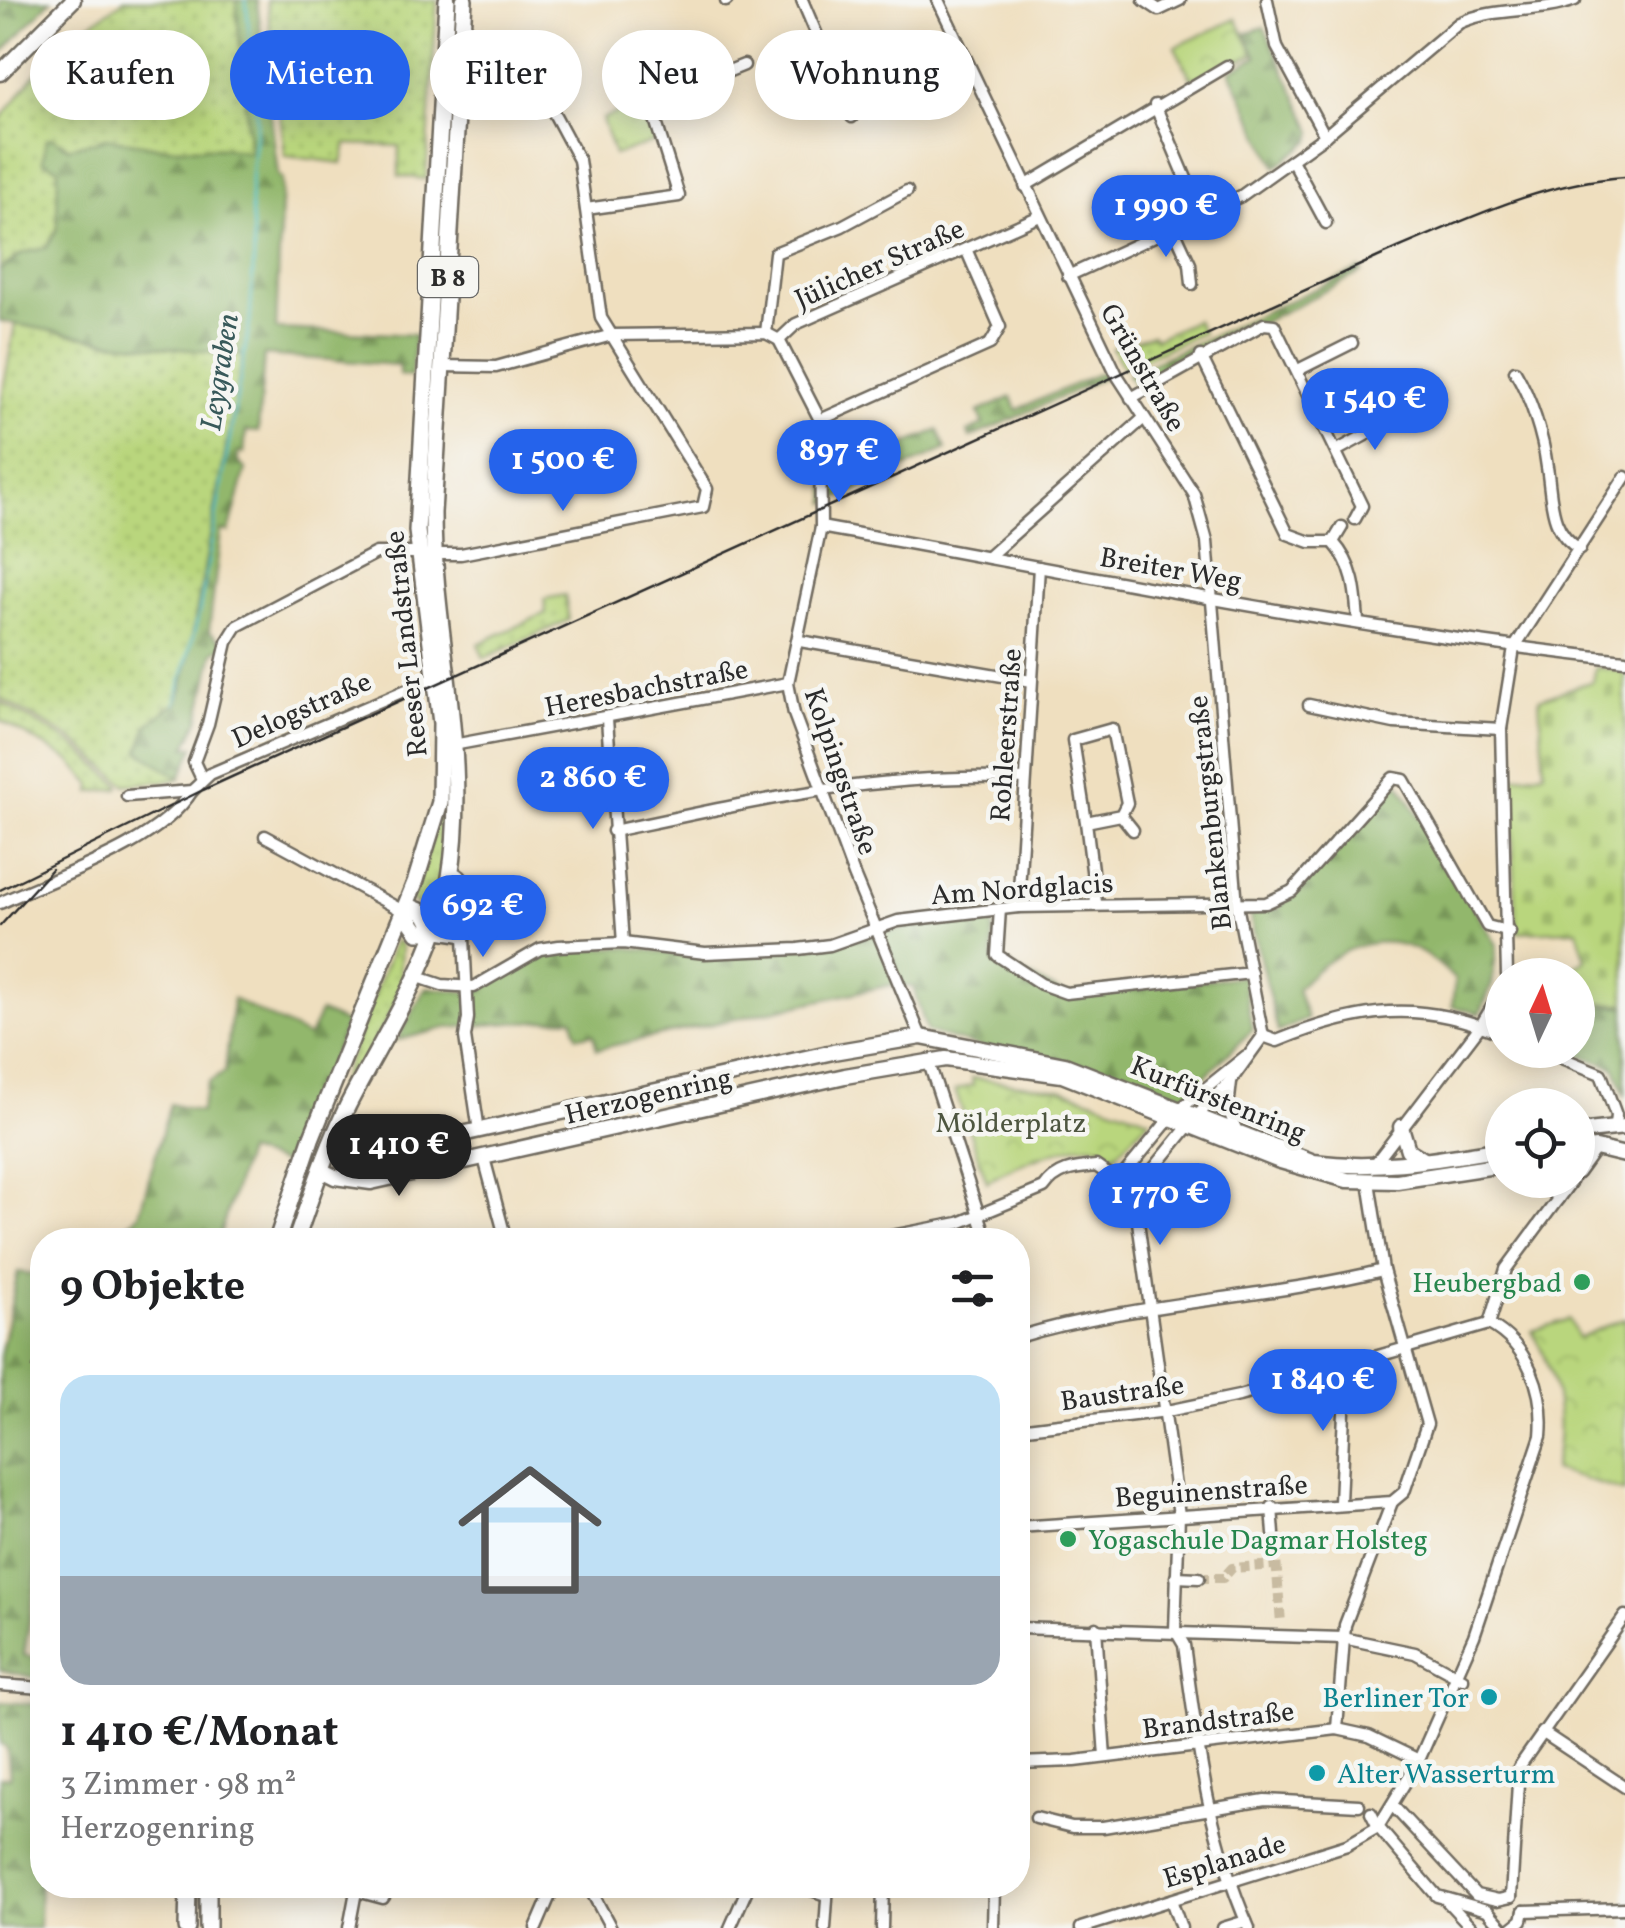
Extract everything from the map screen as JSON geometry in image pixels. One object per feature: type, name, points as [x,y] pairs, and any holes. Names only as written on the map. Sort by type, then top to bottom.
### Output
[{"type":"main road","points":[[0,73],[72,0]]},
{"type":"main road","name":"Reeser Landstraße","points":[[330,1145],[435,932],[451,873],[454,745],[425,553],[447,0]]},
{"type":"main road","name":"Reeser Landstraße","points":[[425,553],[442,366],[464,0]]},
{"type":"main road","name":"Reeser Landstraße","points":[[308,1147],[432,836],[440,802],[441,675]]},
{"type":"main road","points":[[403,911],[413,908],[425,913],[435,932]]},
{"type":"main road","name":"Herzogenring","points":[[330,1145],[362,1153],[479,1131],[902,1037],[921,1037]]},
{"type":"main road","points":[[921,1037],[928,1060]]},
{"type":"main road","name":"Kurfürstenring","points":[[921,1037],[1065,1065],[1312,1172],[1369,1182],[1485,1169]]},
{"type":"main road","name":"Kurfürstenring","points":[[928,1060],[980,1061],[1062,1075],[1176,1113]]},
{"type":"main road","name":"Herzogenring","points":[[320,1170],[354,1182],[371,1182],[928,1060]]},
{"type":"main road","name":"Kurfürstenring","points":[[1193,1120],[1314,1162],[1374,1165],[1485,1152]]},
{"type":"main road","points":[[341,1121],[346,1141],[362,1153]]},
{"type":"main road","points":[[1401,1127],[1408,1150],[1429,1161]]},
{"type":"main road","points":[[1595,1130],[1620,1127]]},
{"type":"main road","points":[[1596,1148],[1620,1127]]},
{"type":"main road","points":[[479,1131],[484,1158]]},
{"type":"main road","points":[[320,1170],[308,1147],[330,1145]]},
{"type":"main road","name":"B 8","points":[[300,1228],[330,1145]]},
{"type":"main road","name":"B 8","points":[[281,1228],[308,1147]]},
{"type":"main road","points":[[1596,1148],[1625,1155]]},
{"type":"main road","points":[[1369,1182],[1374,1165]]},
{"type":"main road","points":[[187,1928],[188,1898]]},
{"type":"main road","points":[[208,1898],[208,1928]]},
{"type":"street","points":[[802,0],[815,30]]},
{"type":"street","name":"Grünstraße","points":[[938,0],[1068,276],[1131,398],[1194,494],[1207,541],[1212,600]]},
{"type":"street","points":[[1144,0],[1152,10],[1159,10],[1180,0]]},
{"type":"street","points":[[1267,0],[1277,47],[1325,136]]},
{"type":"street","points":[[1068,276],[1241,196],[1325,136],[1459,23],[1474,16],[1528,11],[1575,0]]},
{"type":"street","points":[[586,210],[679,196],[650,103],[744,65]]},
{"type":"street","points":[[1025,186],[1155,105],[1227,66]]},
{"type":"street","points":[[1155,105],[1201,214]]},
{"type":"street","points":[[202,779],[194,762],[208,724],[227,642],[236,626],[376,553],[480,550],[703,507],[707,502],[707,489],[601,318],[578,160],[557,120]]},
{"type":"street","points":[[1292,160],[1326,223]]},
{"type":"street","points":[[766,333],[774,253],[842,226],[907,191]]},
{"type":"street","name":"Jülicher Straße","points":[[442,366],[496,367],[612,335],[766,333],[780,340],[796,324],[1040,216]]},
{"type":"street","points":[[1172,227],[1190,264],[1192,284]]},
{"type":"street","points":[[820,420],[990,344],[997,336],[1000,327],[966,249]]},
{"type":"street","points":[[1131,398],[1267,323],[1276,327],[1362,506],[1356,519]]},
{"type":"street","name":"Kolpingstraße","points":[[780,340],[820,420],[820,527],[800,641],[788,683],[794,714],[921,1037]]},
{"type":"street","points":[[1298,370],[1352,343]]},
{"type":"street","points":[[1201,356],[1288,534],[1310,542],[1334,542]]},
{"type":"street","points":[[1515,371],[1548,466],[1557,525],[1565,541],[1580,548]]},
{"type":"street","points":[[988,557],[1144,418]]},
{"type":"street","points":[[1336,452],[1395,419]]},
{"type":"street","points":[[1508,958],[1501,729],[1514,648],[1625,477]]},
{"type":"street","name":"Breiter Weg","points":[[820,527],[1212,600],[1514,648],[1625,660]]},
{"type":"street","points":[[1334,542],[1342,527]]},
{"type":"street","points":[[1334,542],[1344,554],[1356,583],[1358,622]]},
{"type":"street","name":"Rohleerstraße","points":[[1018,907],[1039,567]]},
{"type":"street","name":"Blankenburgstraße","points":[[1212,600],[1233,905],[1252,973],[1263,1036]]},
{"type":"street","points":[[800,641],[1030,681]]},
{"type":"street","name":"Delogstraße","points":[[0,903],[152,832],[178,812],[202,779],[441,675]]},
{"type":"street","name":"Heresbachstraße","points":[[454,745],[788,683]]},
{"type":"street","points":[[1309,705],[1394,723],[1501,729]]},
{"type":"street","points":[[607,719],[623,943]]},
{"type":"street","points":[[1096,902],[1073,740],[1112,729],[1127,803],[1121,815]]},
{"type":"street","points":[[613,831],[822,789],[974,776],[1024,779]]},
{"type":"street","name":"Am Nordglacis","points":[[465,987],[474,987],[540,949],[623,943],[705,953],[798,949],[830,945],[875,926],[1018,907],[1096,902],[1266,903],[1292,891],[1393,778],[1404,780],[1487,926],[1510,932]]},
{"type":"street","points":[[127,796],[192,791]]},
{"type":"street","points":[[1086,822],[1121,815]]},
{"type":"street","points":[[1121,815],[1133,830]]},
{"type":"street","points":[[265,836],[403,911]]},
{"type":"street","points":[[456,874],[461,877],[464,1038],[479,1131]]},
{"type":"street","points":[[1000,909],[997,955],[1054,991],[1099,991],[1252,973]]},
{"type":"street","points":[[435,932],[462,936]]},
{"type":"street","points":[[414,976],[465,987]]},
{"type":"street","points":[[1134,1193],[1232,1079],[1263,1036],[1277,1041],[1332,1018],[1390,1010],[1424,1012],[1485,1026]]},
{"type":"street","points":[[1374,1165],[1485,1020]]},
{"type":"street","points":[[1120,1178],[1176,1113],[1254,1049]]},
{"type":"street","points":[[928,1060],[983,1228]]},
{"type":"street","points":[[1586,1068],[1601,1074],[1620,1127]]},
{"type":"street","points":[[1232,1079],[1228,1108],[1237,1133]]},
{"type":"street","points":[[484,1158],[503,1228]]},
{"type":"street","points":[[922,1228],[979,1215],[1044,1188],[1052,1176],[1074,1168],[1096,1166],[1120,1178],[1134,1193],[1146,1307],[1167,1412],[1178,1514],[1175,1630],[1184,1645],[1206,1808],[1228,1882],[1247,1924],[1223,1928]]},
{"type":"street","points":[[1336,1729],[1343,1638],[1392,1502],[1404,1492],[1427,1424],[1383,1270],[1369,1182]]},
{"type":"street","points":[[1378,1827],[1419,1760],[1460,1678],[1541,1436],[1540,1408],[1521,1348],[1514,1337],[1489,1324],[1506,1269],[1558,1198]]},
{"type":"street","points":[[1030,1334],[1146,1307],[1320,1285],[1383,1270]]},
{"type":"street","name":"Baustraße","points":[[1030,1428],[1167,1412],[1346,1368],[1458,1329],[1489,1324]]},
{"type":"street","points":[[1340,1502],[1346,1368]]},
{"type":"street","name":"Beguinenstraße","points":[[1030,1525],[1340,1502],[1392,1502]]},
{"type":"street","points":[[1272,1508],[1274,1534]]},
{"type":"street","points":[[1176,1577],[1199,1578]]},
{"type":"street","points":[[1624,1617],[1542,1732],[1516,1779],[1511,1897],[1524,1911],[1625,1908]]},
{"type":"street","points":[[1280,1635],[1281,1622]]},
{"type":"street","points":[[1030,1628],[1343,1638],[1416,1653],[1460,1678]]},
{"type":"street","points":[[1096,1628],[1105,1757]]},
{"type":"street","points":[[0,1685],[30,1687]]},
{"type":"street","name":"Brandstraße","points":[[1030,1762],[1336,1729],[1369,1736],[1419,1760]]},
{"type":"street","points":[[1542,1732],[1625,1787]]},
{"type":"street","points":[[1036,1818],[1072,1827],[1103,1827],[1265,1800],[1358,1805]]},
{"type":"street","points":[[1393,1806],[1476,1895],[1498,1900],[1511,1897]]},
{"type":"street","points":[[1371,1813],[1378,1827],[1472,1928]]},
{"type":"street","name":"Esplanade","points":[[1084,1928],[1347,1845],[1378,1827]]},
{"type":"street","points":[[349,1928],[355,1898]]},
{"type":"street","points":[[536,1928],[552,1898]]},
{"type":"street","points":[[595,1898],[610,1928]]},
{"type":"street","points":[[730,1928],[744,1898]]},
{"type":"street","points":[[825,1928],[827,1898]]},
{"type":"street","points":[[882,1928],[883,1898]]},
{"type":"street","points":[[993,1928],[994,1898]]},
{"type":"street","points":[[1444,1898],[1480,1906],[1503,1928]]},
{"type":"street","points":[[1171,1900],[1181,1928]]},
{"type":"street","points":[[1492,1915],[1498,1900]]},
{"type":"street","points":[[1512,1928],[1522,1920],[1524,1911]]},
{"type":"green space","points":[[0,0],[51,0],[0,55]]},
{"type":"green space","points":[[124,0],[236,0],[239,30],[230,30],[230,120],[247,120],[250,153],[224,148],[163,148],[107,138],[68,148],[62,142],[57,229],[46,248],[23,253],[0,270],[0,120],[30,81],[30,120],[210,120],[210,30],[82,30]]},
{"type":"green space","points":[[236,0],[257,0],[261,30],[239,30]]},
{"type":"green space","points":[[267,0],[437,0],[435,30],[430,30],[426,179],[399,176],[399,146],[346,144],[342,163],[285,156],[281,120],[410,120],[410,30],[270,30]]},
{"type":"green space","points":[[1236,19],[1254,54],[1192,80],[1175,47]]},
{"type":"green space","points":[[1264,27],[1313,132],[1311,140],[1276,167],[1230,71],[1257,57],[1245,33]]},
{"type":"green space","points":[[247,120],[271,120],[278,175],[282,178],[276,329],[415,335],[411,377],[399,375],[399,365],[264,355],[258,432],[246,431],[244,453],[238,452],[238,462],[246,469],[229,532],[221,531],[209,631],[223,642],[222,648],[214,651],[199,720],[186,747],[194,747],[180,778],[139,751],[148,725],[177,702],[183,686],[243,355],[111,342],[0,321],[0,270],[23,253],[46,248],[57,229],[58,168],[43,161],[46,139],[53,138],[68,148],[107,138],[163,148],[224,148],[250,153]]},
{"type":"green space","points":[[602,120],[654,120],[661,140],[614,155]]},
{"type":"green space","points":[[1360,269],[1362,272],[1140,384],[1134,385],[1128,374]]},
{"type":"green space","points":[[1196,320],[1202,333],[1124,368],[1112,348],[1152,335],[1155,339]]},
{"type":"green space","points":[[15,324],[111,342],[244,355],[200,610],[178,702],[166,709],[157,762],[180,778],[126,785],[72,739],[0,698],[0,408]]},
{"type":"green space","points":[[1104,371],[1107,376],[970,438],[968,432],[984,424],[978,412],[1012,397],[1017,410]]},
{"type":"green space","points":[[938,430],[946,449],[827,503],[826,480]]},
{"type":"green space","points":[[565,595],[569,620],[484,658],[478,644],[546,613],[544,599]]},
{"type":"green space","points":[[1596,667],[1625,672],[1625,1004],[1595,1003],[1595,958],[1585,958],[1577,930],[1517,932],[1510,778],[1544,772],[1539,699],[1593,681]]},
{"type":"green space","points":[[0,702],[70,742],[120,785],[118,789],[91,792],[92,785],[69,760],[0,720]]},
{"type":"green space","points":[[1397,780],[1497,945],[1495,958],[1485,958],[1485,1002],[1480,1014],[1452,1006],[1455,980],[1436,962],[1416,950],[1375,943],[1355,947],[1316,971],[1297,989],[1307,1019],[1278,1032],[1248,908],[1278,909]]},
{"type":"green space","points":[[445,794],[449,794],[447,857],[436,915],[411,901]]},
{"type":"green space","points":[[993,916],[993,957],[1066,995],[1243,976],[1252,1030],[1179,1102],[927,1032],[913,987],[890,985],[597,1049],[593,1034],[577,1036],[573,1018],[446,1028],[397,1040],[426,987],[474,993],[526,962],[569,949],[623,947],[705,957]]},
{"type":"green space","points":[[395,940],[401,945],[400,969],[406,981],[329,1134],[322,1129]]},
{"type":"green space","points":[[233,999],[309,1037],[320,1012],[346,1023],[291,1166],[246,1152],[222,1228],[124,1228],[139,1214],[170,1104],[200,1112],[208,1083],[225,1072]]},
{"type":"green space","points":[[1595,1006],[1625,1006],[1625,1097],[1615,1068],[1595,1060]]},
{"type":"green space","name":"Mölderplatz","points":[[972,1078],[1062,1089],[1150,1119],[1114,1156],[1096,1145],[1083,1145],[1022,1164],[987,1182],[955,1090],[973,1085]]},
{"type":"green space","points":[[18,1272],[30,1274],[30,1616],[24,1655],[30,1656],[30,1676],[0,1670],[0,1357]]},
{"type":"green space","points":[[1625,1318],[1625,1492],[1553,1470],[1559,1433],[1556,1399],[1532,1331],[1569,1319],[1578,1338]]},
{"type":"green space","points":[[0,1702],[30,1704],[30,1898],[39,1898],[39,1928],[0,1928],[0,1777],[10,1777],[7,1748],[0,1744]]},
{"type":"waterway","name":"Leygraben","points":[[175,704],[199,613],[250,321],[254,253],[250,190],[257,120],[246,0]]},
{"type":"tunnel","points":[[1274,1534],[1281,1623]]},
{"type":"tunnel","points":[[1199,1578],[1223,1578],[1232,1568],[1275,1565]]},
{"type":"railway","points":[[0,890],[203,790],[1398,248],[1537,193],[1625,177]]},
{"type":"railway","points":[[0,926],[52,869]]},
{"type":"place","name":"Heubergbad","points":[[1582,1282]]},
{"type":"place","name":"Yogaschule Dagmar Holsteg","points":[[1068,1539]]},
{"type":"place","name":"Berliner Tor","points":[[1489,1697]]},
{"type":"place","name":"Alter Wasserturm","points":[[1317,1773]]}]
